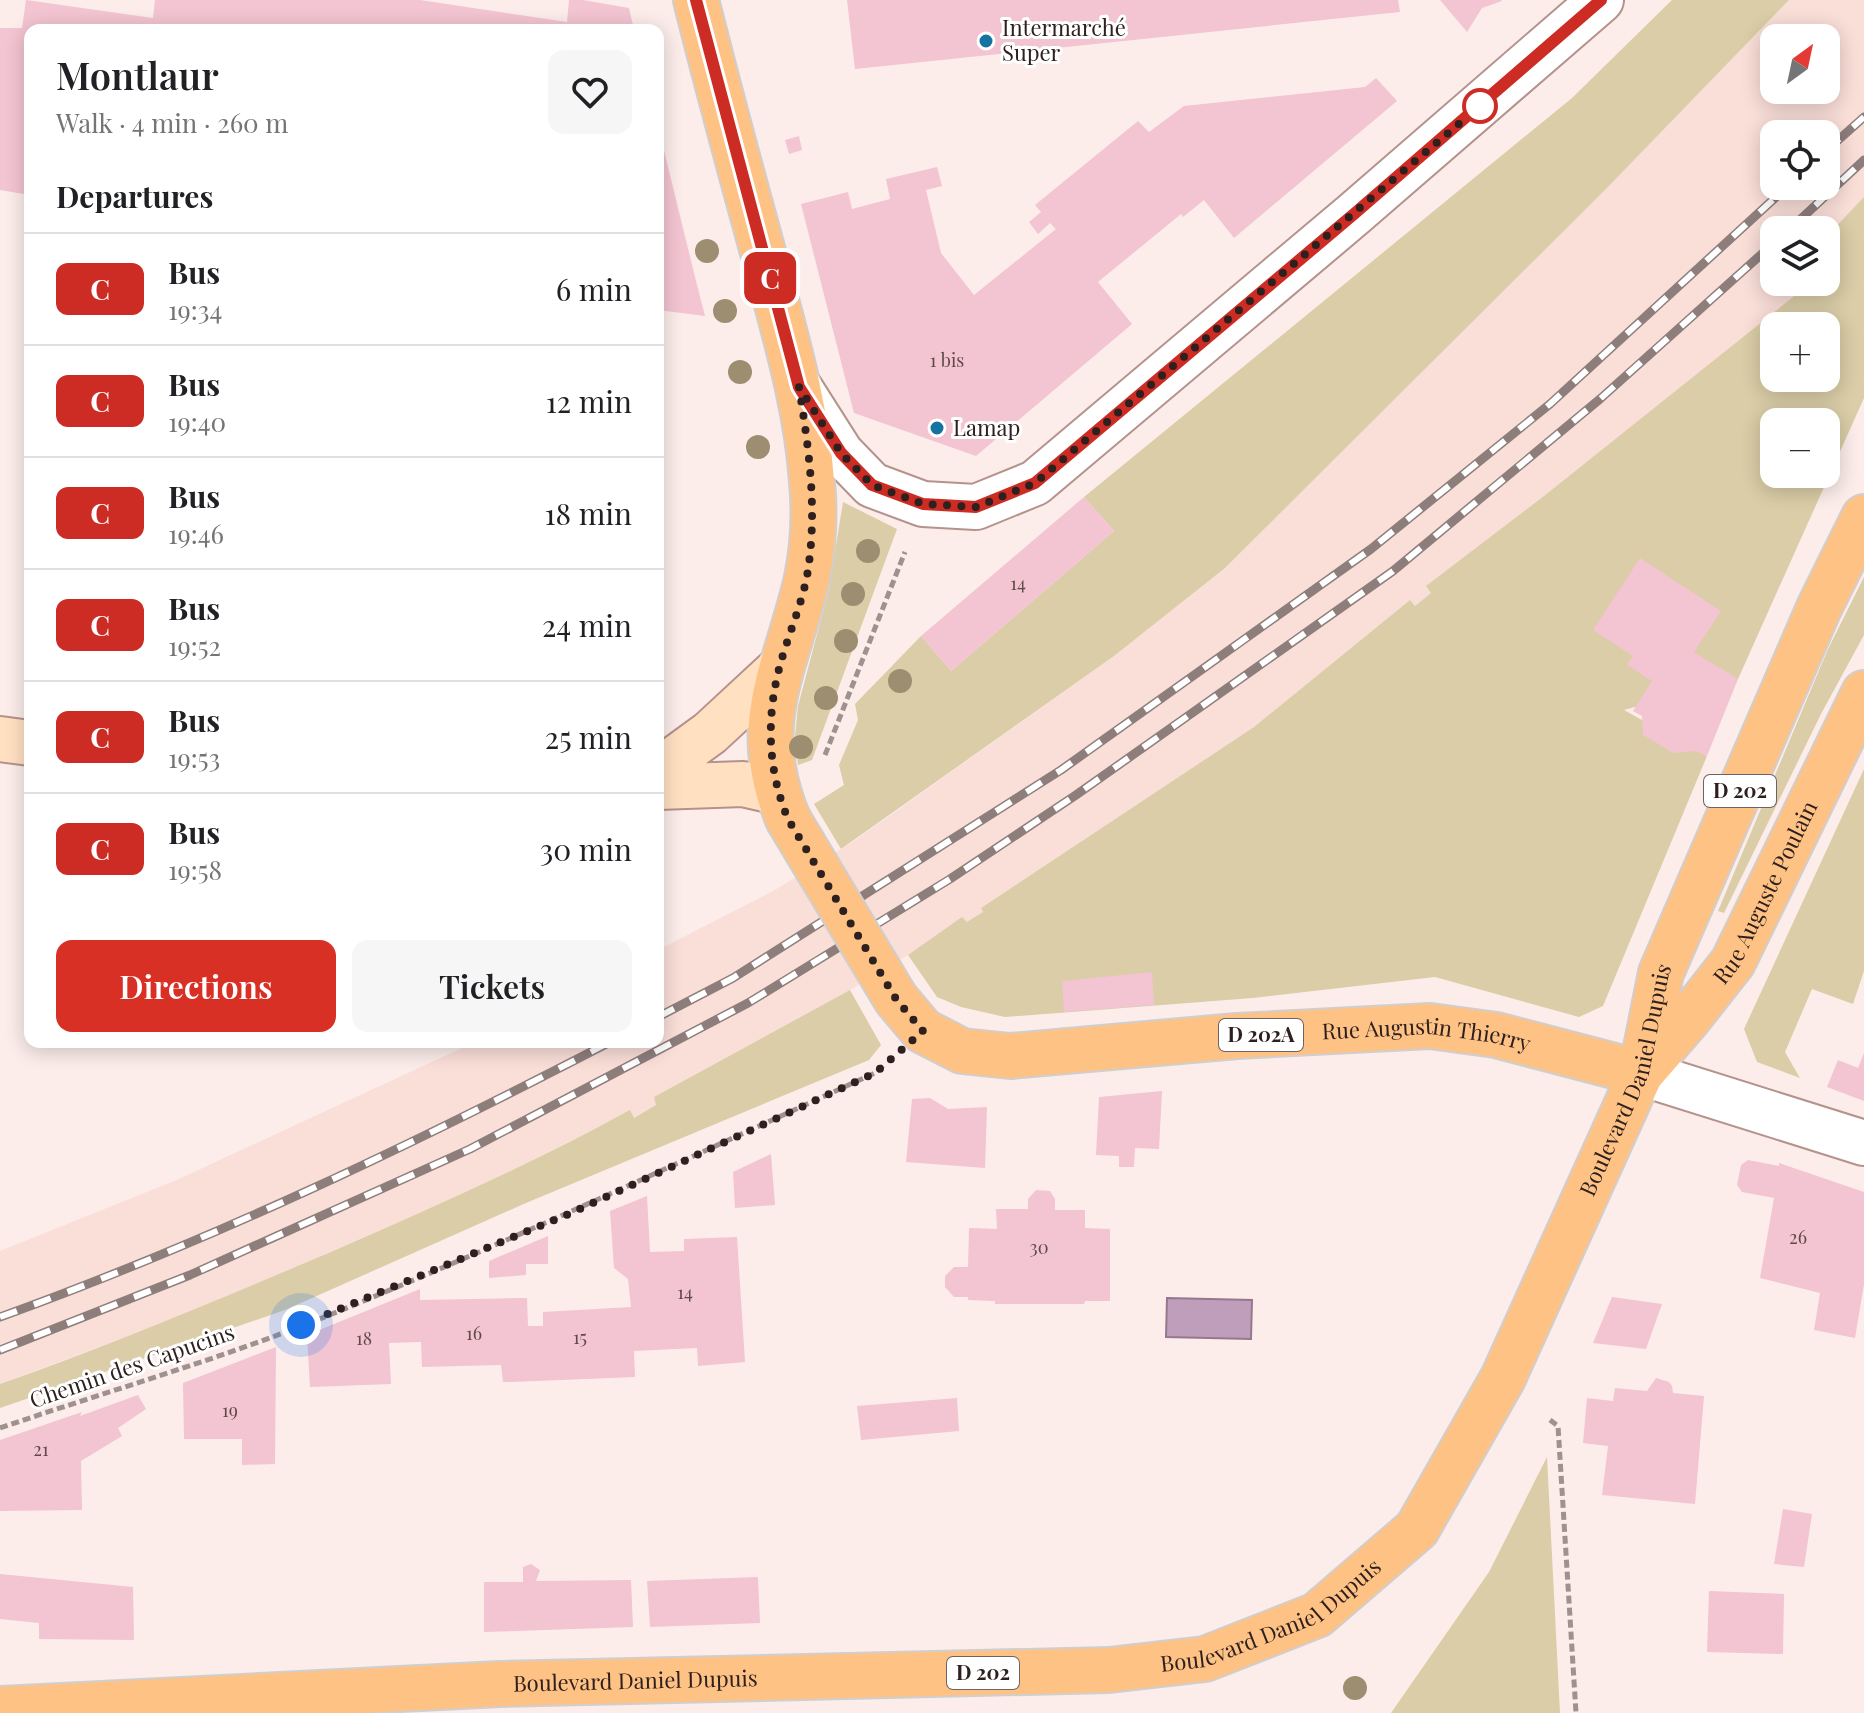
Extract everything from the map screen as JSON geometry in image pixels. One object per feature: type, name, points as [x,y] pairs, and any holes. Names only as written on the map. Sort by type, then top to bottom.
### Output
[{"type":"main road","points":[[696,0],[799,387],[812,482],[813,529],[807,578],[779,669],[770,740],[783,806],[909,1015]]},
{"type":"main road","name":"Boulevard Daniel Dupuis","points":[[0,1709],[500,1684],[1109,1670],[1205,1659],[1317,1615],[1417,1529],[1503,1378],[1641,1073],[1661,973],[1819,608],[1864,517]]},
{"type":"main road","name":"Rue Auguste Poulain","points":[[1641,1073],[1733,962],[1864,693]]},
{"type":"main road","name":"Rue Augustin Thierry","points":[[909,1015],[962,1051],[1010,1056],[1237,1036],[1430,1026],[1496,1035],[1641,1073]]},
{"type":"street","points":[[799,387],[841,453],[872,485],[923,504],[976,507],[1035,483],[1354,214],[1601,0]]},
{"type":"street","points":[[664,767],[710,733],[779,669]]},
{"type":"street","points":[[0,739],[24,742]]},
{"type":"street","points":[[664,787],[743,784],[783,806]]},
{"type":"street","name":"Rue Augustin Thierry","points":[[1641,1073],[1864,1143]]},
{"type":"path","points":[[825,757],[909,544]]},
{"type":"path","name":"Chemin des Capucins","points":[[0,1428],[156,1378],[330,1315],[569,1214],[875,1073],[909,1015]]},
{"type":"path","points":[[1550,1420],[1558,1426],[1576,1713]]},
{"type":"shaded area","points":[[1672,0],[1789,0],[1766,24],[1760,24],[1760,30],[1605,190],[1225,568],[1114,656],[841,849],[814,804],[844,785],[839,765],[858,720],[855,704],[921,636],[951,671],[1114,531],[1084,497],[1572,98]]},
{"type":"shaded area","points":[[1789,0],[1864,0],[1864,319],[1825,296],[1840,296],[1840,216],[1760,216],[1760,296],[1804,296],[1783,312],[1760,312],[1760,330],[1427,586],[1431,593],[1415,606],[1410,600],[1254,727],[981,908],[984,912],[967,923],[962,918],[850,990],[654,1097],[657,1105],[633,1118],[630,1111],[488,1183],[195,1311],[0,1384],[0,1251],[179,1179],[462,1048],[664,1048],[664,947],[775,890],[854,841],[1114,656],[1225,568],[1605,190],[1760,30],[1760,104],[1840,104],[1840,24],[1766,24]]},
{"type":"shaded area","points":[[1864,197],[1864,398],[1840,452],[1840,408],[1760,408],[1760,488],[1824,488],[1738,679],[1624,710],[1707,756],[1603,1006],[1579,1017],[1435,977],[1253,998],[1005,1017],[961,1007],[937,997],[908,955],[962,917],[967,922],[983,912],[981,908],[1254,727],[1410,600],[1415,606],[1431,593],[1426,586],[1760,323],[1760,392],[1840,392],[1840,312],[1774,312],[1794,296],[1840,296],[1840,222]]},
{"type":"shaded area","points":[[843,502],[897,529],[812,760],[798,765],[795,736],[798,706],[829,589]]},
{"type":"shaded area","points":[[1864,577],[1864,635],[1821,714],[1724,913],[1718,911],[1828,649]]},
{"type":"shaded area","points":[[1864,769],[1864,971],[1853,1004],[1812,989],[1785,1052],[1800,1078],[1757,1062],[1744,1029]]},
{"type":"shaded area","points":[[850,990],[881,1045],[869,1060],[526,1203],[285,1310],[0,1408],[0,1384],[168,1320],[333,1251],[520,1166],[630,1110],[634,1118],[656,1105],[654,1097]]},
{"type":"shaded area","points":[[1167,1298],[1252,1300],[1251,1339],[1166,1337]]},
{"type":"shaded area","points":[[1547,1457],[1560,1713],[1391,1713],[1489,1572]]},
{"type":"building","points":[[26,0],[153,18],[155,0],[420,0],[567,22],[569,0],[583,0],[629,8],[633,24],[24,24],[24,194],[0,190],[0,28],[22,28]]},
{"type":"building","name":"Intermarché Super","points":[[847,0],[1398,0],[1400,12],[855,69]]},
{"type":"building","points":[[1440,0],[1502,1],[1482,8],[1467,32]]},
{"type":"building","points":[[1376,78],[1397,101],[1234,238],[1204,200],[1183,217],[1181,214],[1098,282],[1132,324],[976,456],[854,413],[801,204],[848,192],[852,209],[890,199],[886,179],[937,167],[942,186],[926,190],[941,253],[974,295],[1056,229],[1050,223],[1038,234],[1029,222],[1041,212],[1035,205],[1138,121],[1149,132],[1184,106],[1365,87]]},
{"type":"building","points":[[799,136],[802,150],[789,154],[785,140]]},
{"type":"building","points":[[664,150],[695,277],[705,316],[664,311]]},
{"type":"building","points":[[1084,497],[1114,531],[951,671],[921,636]]},
{"type":"building","points":[[1640,558],[1721,611],[1694,652],[1738,679],[1707,756],[1696,751],[1673,753],[1643,735],[1642,716],[1633,711],[1652,681],[1627,665],[1633,656],[1593,630]]},
{"type":"building","points":[[1152,972],[1154,1005],[1064,1012],[1062,981]]},
{"type":"building","points":[[1864,1053],[1864,1101],[1827,1087],[1838,1060],[1858,1068]]},
{"type":"building","points":[[1162,1091],[1159,1149],[1135,1148],[1134,1167],[1119,1167],[1119,1156],[1096,1155],[1099,1097]]},
{"type":"building","points":[[930,1098],[948,1109],[987,1107],[985,1168],[906,1162],[912,1099]]},
{"type":"building","points":[[771,1154],[775,1205],[735,1208],[733,1172]]},
{"type":"building","points":[[1748,1160],[1779,1166],[1779,1163],[1864,1192],[1864,1284],[1855,1338],[1814,1330],[1820,1293],[1760,1278],[1774,1198],[1742,1192],[1737,1185],[1741,1165]]},
{"type":"building","points":[[1036,1190],[1050,1191],[1055,1199],[1055,1210],[1085,1210],[1085,1228],[1110,1229],[1110,1301],[995,1304],[995,1301],[954,1297],[945,1287],[945,1276],[954,1267],[968,1267],[969,1228],[997,1229],[996,1209],[1028,1209],[1028,1199]]},
{"type":"building","points":[[647,1196],[650,1252],[684,1251],[684,1239],[737,1237],[745,1362],[698,1366],[697,1348],[634,1351],[635,1377],[503,1382],[501,1365],[422,1367],[421,1342],[389,1343],[391,1384],[310,1387],[307,1335],[420,1289],[420,1300],[527,1298],[528,1326],[543,1326],[543,1312],[631,1307],[628,1279],[614,1268],[610,1211]]},
{"type":"building","points":[[548,1236],[548,1264],[526,1264],[526,1275],[489,1278],[489,1261]]},
{"type":"building","points":[[1612,1297],[1662,1304],[1646,1349],[1593,1343]]},
{"type":"building","points":[[276,1347],[275,1464],[242,1465],[242,1439],[184,1439],[183,1383]]},
{"type":"building","points":[[1656,1378],[1669,1382],[1673,1393],[1704,1396],[1695,1504],[1602,1495],[1608,1446],[1583,1443],[1587,1398],[1613,1401],[1615,1388],[1647,1391]]},
{"type":"building","points":[[138,1395],[146,1409],[118,1428],[122,1436],[81,1461],[82,1510],[0,1511],[0,1440]]},
{"type":"building","points":[[957,1398],[959,1431],[861,1440],[857,1406]]},
{"type":"building","points":[[1783,1509],[1812,1514],[1804,1567],[1774,1564]]},
{"type":"building","points":[[531,1564],[540,1570],[536,1581],[631,1580],[633,1627],[484,1632],[484,1582],[523,1582],[523,1567]]},
{"type":"building","points":[[0,1574],[133,1587],[134,1640],[39,1639],[39,1623],[0,1619]]},
{"type":"building","points":[[758,1577],[760,1623],[650,1627],[647,1581]]},
{"type":"building","points":[[1709,1591],[1784,1594],[1783,1654],[1707,1652]]},
{"type":"railway","points":[[1840,138],[1864,117]]},
{"type":"railway","points":[[1804,216],[1864,160]]},
{"type":"railway","points":[[664,1014],[733,978],[1061,770],[1371,549],[1550,404],[1773,200]]},
{"type":"railway","points":[[664,1047],[748,1003],[950,879],[1076,795],[1393,571],[1600,399],[1760,256]]},
{"type":"railway","points":[[0,1317],[79,1288],[310,1190],[598,1048]]},
{"type":"railway","points":[[0,1350],[190,1275],[470,1149],[662,1048]]},
{"type":"bus line","name":"C","points":[[696,0],[799,387],[841,453],[872,485],[923,504],[976,507],[1035,483],[1354,214],[1601,0]]},
{"type":"place","name":"Intermarché Super","points":[[986,41]]},
{"type":"place","name":"Lamap","points":[[937,428]]},
{"type":"route","points":[[301,1325],[569,1214],[875,1073],[923,1031],[896,999],[788,819],[773,770],[770,740],[775,689],[807,578],[813,529],[812,482],[799,387],[841,453],[872,485],[923,504],[976,507],[1035,483],[1480,106]]}]
